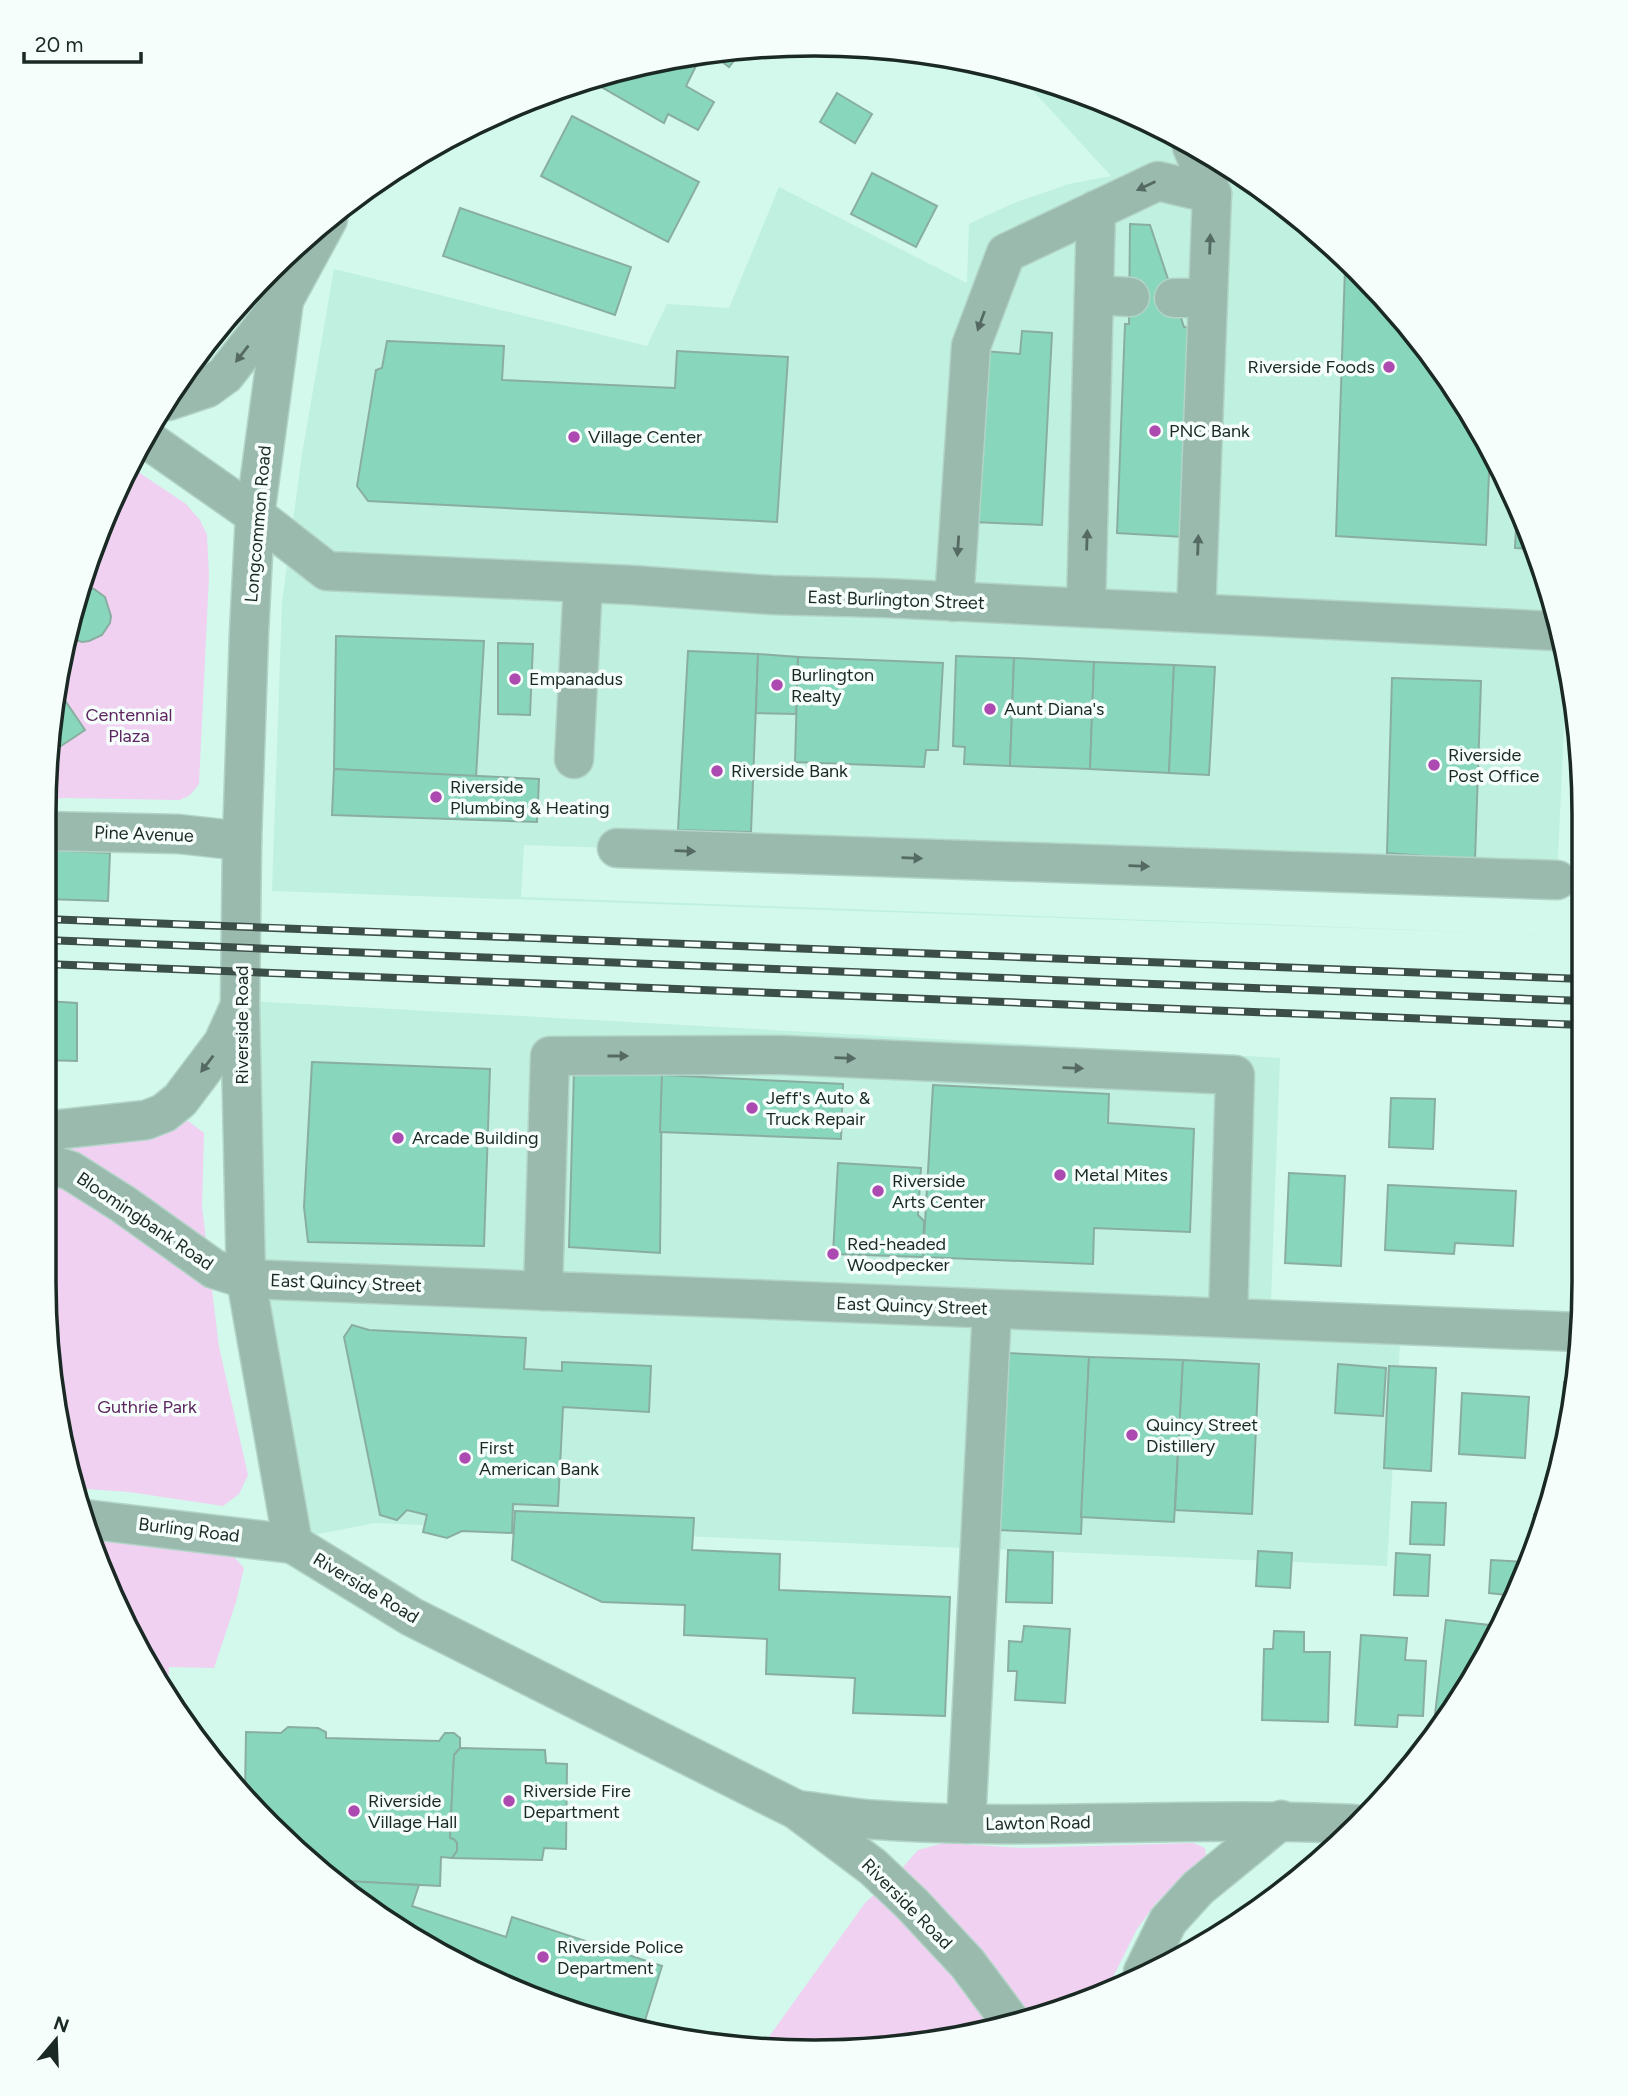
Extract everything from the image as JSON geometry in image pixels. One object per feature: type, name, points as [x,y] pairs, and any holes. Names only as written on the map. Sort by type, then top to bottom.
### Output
[{"type":"street","points":[[1196,613],[1191,298],[1212,194],[1198,161]]},
{"type":"street","points":[[954,602],[971,346],[1006,253],[1158,181],[1212,194]]},
{"type":"street","points":[[1086,608],[1112,296],[1096,210]]},
{"type":"street","name":"Longcommon Road","points":[[242,841],[248,632],[255,515],[282,282],[300,257]]},
{"type":"street","points":[[182,396],[207,388],[225,375],[282,282]]},
{"type":"street","name":"East Burlington Street","points":[[153,444],[255,515],[327,571],[772,595],[1549,631]]},
{"type":"street","points":[[574,759],[583,583]]},
{"type":"street","name":"Pine Avenue","points":[[56,831],[179,834],[242,841]]},
{"type":"street","name":"Riverside Road","points":[[242,841],[240,1005],[246,1279],[293,1544],[412,1617],[797,1810],[873,1867],[912,1904],[967,1963],[1006,2015]]},
{"type":"street","points":[[617,848],[1557,880]]},
{"type":"street","points":[[56,1130],[146,1120],[164,1113],[180,1100],[223,1043],[240,1005]]},
{"type":"street","points":[[543,1291],[550,1056],[781,1055],[1235,1075],[1228,1318]]},
{"type":"street","name":"Bloomingbank Road","points":[[56,1166],[71,1171],[214,1269],[246,1279]]},
{"type":"street","name":"East Quincy Street","points":[[246,1279],[1570,1332]]},
{"type":"street","points":[[966,1824],[992,1309]]},
{"type":"street","name":"Burling Road","points":[[94,1520],[293,1544]]},
{"type":"street","name":"Lawton Road","points":[[797,1810],[876,1820],[966,1824],[1281,1820],[1344,1823]]},
{"type":"street","points":[[1148,1963],[1168,1921],[1198,1888],[1281,1820]]},
{"type":"shaded area","points":[[1031,88],[1058,96],[1149,134],[1235,184],[1275,213],[1314,244],[1384,314],[1444,393],[1494,479],[1532,570],[1546,618],[1565,708],[1557,880],[524,845],[521,897],[1555,935],[272,891],[282,603],[302,454],[334,269],[647,346],[667,304],[729,308],[779,187],[967,283],[969,224],[1014,203],[1069,184],[1111,176]]},
{"type":"shaded area","points":[[248,1001],[1280,1058],[1270,1326],[1401,1325],[1387,1566],[375,1523],[297,1538],[255,1272]]},
{"type":"green space","name":"Centennial Plaza","points":[[138,472],[186,504],[200,520],[207,535],[209,576],[199,784],[190,795],[180,800],[57,799],[58,764],[62,715],[71,666],[96,570]]},
{"type":"green space","name":"Guthrie Park","points":[[188,1121],[204,1133],[202,1207],[219,1347],[248,1475],[239,1494],[223,1506],[129,1492],[85,1489],[62,1381],[56,1282],[56,1143]]},
{"type":"green space","points":[[101,1539],[233,1556],[244,1568],[236,1602],[214,1668],[169,1667],[169,1678],[134,1617]]},
{"type":"green space","points":[[944,1843],[1024,1848],[1193,1843],[1205,1848],[1206,1855],[1156,1903],[1137,1929],[1112,1978],[1104,1982],[1058,2000],[1010,2014],[913,2034],[814,2040],[768,2038],[865,1903],[897,1874],[918,1850]]},
{"type":"building","points":[[734,60],[729,67],[722,61]]},
{"type":"building","points":[[696,66],[686,86],[714,102],[698,130],[668,114],[664,123],[601,87]]},
{"type":"building","points":[[837,93],[872,114],[855,143],[820,122]]},
{"type":"building","points":[[572,116],[699,182],[668,242],[541,176]]},
{"type":"building","points":[[872,173],[937,206],[916,247],[851,214]]},
{"type":"building","points":[[460,208],[631,267],[615,315],[443,256]]},
{"type":"building","name":"PNC Bank","points":[[1130,224],[1150,225],[1184,327],[1194,328],[1184,537],[1117,533],[1125,324],[1129,324]]},
{"type":"building","name":"Riverside Foods","points":[[1345,273],[1384,314],[1415,353],[1444,393],[1489,470],[1486,545],[1336,536]]},
{"type":"building","points":[[1022,331],[1052,333],[1042,525],[974,522],[984,351],[1020,354]]},
{"type":"building","name":"Village Center","points":[[387,341],[504,346],[502,380],[675,388],[677,351],[788,357],[777,522],[368,501],[357,486],[376,370],[382,368]]},
{"type":"building","points":[[1516,529],[1524,548],[1515,548]]},
{"type":"building","points":[[91,588],[94,589],[105,597],[111,616],[110,623],[102,635],[82,642],[77,640]]},
{"type":"building","points":[[336,636],[484,641],[476,777],[334,769]]},
{"type":"building","name":"Empanadus","points":[[498,643],[533,644],[530,715],[498,714]]},
{"type":"building","name":"Riverside Bank","points":[[688,651],[758,654],[751,832],[678,830]]},
{"type":"building","name":"Burlington Realty","points":[[758,654],[798,657],[796,714],[756,713]]},
{"type":"building","points":[[956,656],[1014,658],[1010,766],[964,764],[965,747],[953,746]]},
{"type":"building","points":[[798,657],[943,663],[938,750],[926,750],[924,767],[795,762]]},
{"type":"building","points":[[1014,658],[1094,662],[1090,769],[1010,766]]},
{"type":"building","points":[[1094,662],[1174,665],[1169,773],[1090,769]]},
{"type":"building","points":[[1174,665],[1215,667],[1209,775],[1169,773]]},
{"type":"building","name":"Riverside Post Office","points":[[1392,678],[1481,681],[1475,860],[1387,853]]},
{"type":"building","points":[[65,700],[85,730],[59,747]]},
{"type":"building","name":"Riverside Plumbing & Heating","points":[[334,769],[539,779],[537,822],[332,815]]},
{"type":"building","points":[[56,851],[110,853],[108,901],[56,899]]},
{"type":"building","points":[[56,1002],[77,1003],[77,1061],[56,1060]]},
{"type":"building","name":"Arcade Building","points":[[312,1062],[490,1069],[484,1246],[308,1242],[304,1207]]},
{"type":"building","points":[[574,1070],[662,1075],[660,1253],[569,1247]]},
{"type":"building","name":"Jeff's Auto & Truck Repair","points":[[662,1075],[843,1084],[841,1139],[660,1132]]},
{"type":"building","name":"Metal Mites","points":[[933,1085],[1109,1094],[1108,1123],[1194,1129],[1190,1232],[1094,1228],[1093,1264],[923,1257]]},
{"type":"building","points":[[1391,1098],[1435,1099],[1433,1149],[1389,1147]]},
{"type":"building","name":"Riverside Arts Center","points":[[838,1163],[921,1168],[918,1215],[924,1221],[923,1257],[833,1254]]},
{"type":"building","points":[[1289,1173],[1345,1176],[1341,1266],[1285,1263]]},
{"type":"building","points":[[1388,1185],[1516,1191],[1513,1246],[1455,1243],[1454,1254],[1385,1250]]},
{"type":"building","name":"First American Bank","points":[[352,1325],[369,1330],[526,1338],[524,1369],[562,1371],[562,1362],[651,1366],[649,1412],[563,1407],[558,1506],[513,1504],[512,1533],[462,1531],[447,1538],[423,1532],[427,1515],[407,1510],[397,1520],[380,1515],[344,1337]]},
{"type":"building","points":[[1007,1353],[1089,1357],[1081,1534],[999,1530]]},
{"type":"building","name":"Quincy Street Distillery","points":[[1089,1357],[1183,1360],[1174,1522],[1081,1517]]},
{"type":"building","points":[[1183,1360],[1259,1364],[1252,1514],[1175,1510]]},
{"type":"building","points":[[1338,1364],[1386,1368],[1383,1416],[1335,1413]]},
{"type":"building","points":[[1389,1366],[1436,1368],[1431,1471],[1384,1468]]},
{"type":"building","points":[[1462,1393],[1529,1397],[1525,1458],[1459,1454]]},
{"type":"building","points":[[1412,1502],[1446,1503],[1444,1545],[1410,1544]]},
{"type":"building","points":[[515,1511],[694,1518],[692,1550],[780,1554],[779,1590],[950,1597],[945,1716],[853,1713],[855,1678],[766,1674],[767,1639],[684,1635],[685,1605],[602,1602],[512,1560]]},
{"type":"building","points":[[1008,1550],[1053,1552],[1052,1603],[1006,1602]]},
{"type":"building","points":[[1258,1551],[1292,1553],[1290,1588],[1256,1586]]},
{"type":"building","points":[[1396,1553],[1430,1555],[1428,1596],[1394,1595]]},
{"type":"building","points":[[1491,1560],[1518,1561],[1504,1595],[1489,1593]]},
{"type":"building","points":[[1446,1620],[1489,1625],[1470,1661],[1435,1716]]},
{"type":"building","points":[[1024,1626],[1070,1629],[1065,1703],[1015,1700],[1017,1671],[1008,1671],[1009,1641],[1022,1642]]},
{"type":"building","points":[[1274,1631],[1304,1632],[1304,1652],[1330,1652],[1328,1722],[1262,1720],[1264,1649],[1273,1649]]},
{"type":"building","points":[[1361,1635],[1407,1638],[1405,1660],[1426,1661],[1423,1716],[1398,1715],[1397,1727],[1355,1725]]},
{"type":"building","name":"Riverside Village Hall","points":[[288,1727],[318,1728],[326,1732],[326,1738],[439,1741],[445,1733],[454,1733],[460,1738],[460,1748],[454,1755],[450,1838],[457,1843],[457,1851],[452,1858],[441,1857],[440,1886],[351,1882],[278,1818],[245,1783],[246,1732],[281,1733]]},
{"type":"building","name":"Riverside Fire Department","points":[[460,1748],[545,1750],[546,1763],[567,1764],[566,1849],[544,1848],[542,1860],[452,1858],[457,1851],[457,1843],[450,1838],[454,1755]]},
{"type":"building","name":"Riverside Police Department","points":[[351,1881],[419,1885],[412,1906],[506,1937],[512,1917],[662,1966],[645,2020],[618,2014],[570,2000],[479,1962],[393,1912]]},
{"type":"railway","points":[[56,919],[1572,979]]},
{"type":"railway","points":[[56,940],[1572,1001]]},
{"type":"railway","points":[[56,964],[1572,1025]]},
{"type":"place","name":"Riverside Foods","points":[[1389,367]]},
{"type":"place","name":"PNC Bank","points":[[1155,431]]},
{"type":"place","name":"Village Center","points":[[574,437]]},
{"type":"place","name":"Empanadus","points":[[515,679]]},
{"type":"place","name":"Burlington Realty","points":[[777,685]]},
{"type":"place","name":"Aunt Diana's","points":[[990,709]]},
{"type":"place","name":"Riverside Post Office","points":[[1434,765]]},
{"type":"place","name":"Riverside Bank","points":[[717,771]]},
{"type":"place","name":"Riverside Plumbing & Heating","points":[[436,797]]},
{"type":"place","name":"Jeff's Auto & Truck Repair","points":[[752,1108]]},
{"type":"place","name":"Arcade Building","points":[[398,1138]]},
{"type":"place","name":"Metal Mites","points":[[1060,1175]]},
{"type":"place","name":"Riverside Arts Center","points":[[878,1191]]},
{"type":"place","name":"Red-headed Woodpecker","points":[[833,1254]]},
{"type":"place","name":"Quincy Street Distillery","points":[[1132,1435]]},
{"type":"place","name":"First American Bank","points":[[465,1458]]},
{"type":"place","name":"Riverside Fire Department","points":[[509,1801]]},
{"type":"place","name":"Riverside Village Hall","points":[[354,1811]]},
{"type":"place","name":"Riverside Police Department","points":[[543,1957]]}]
